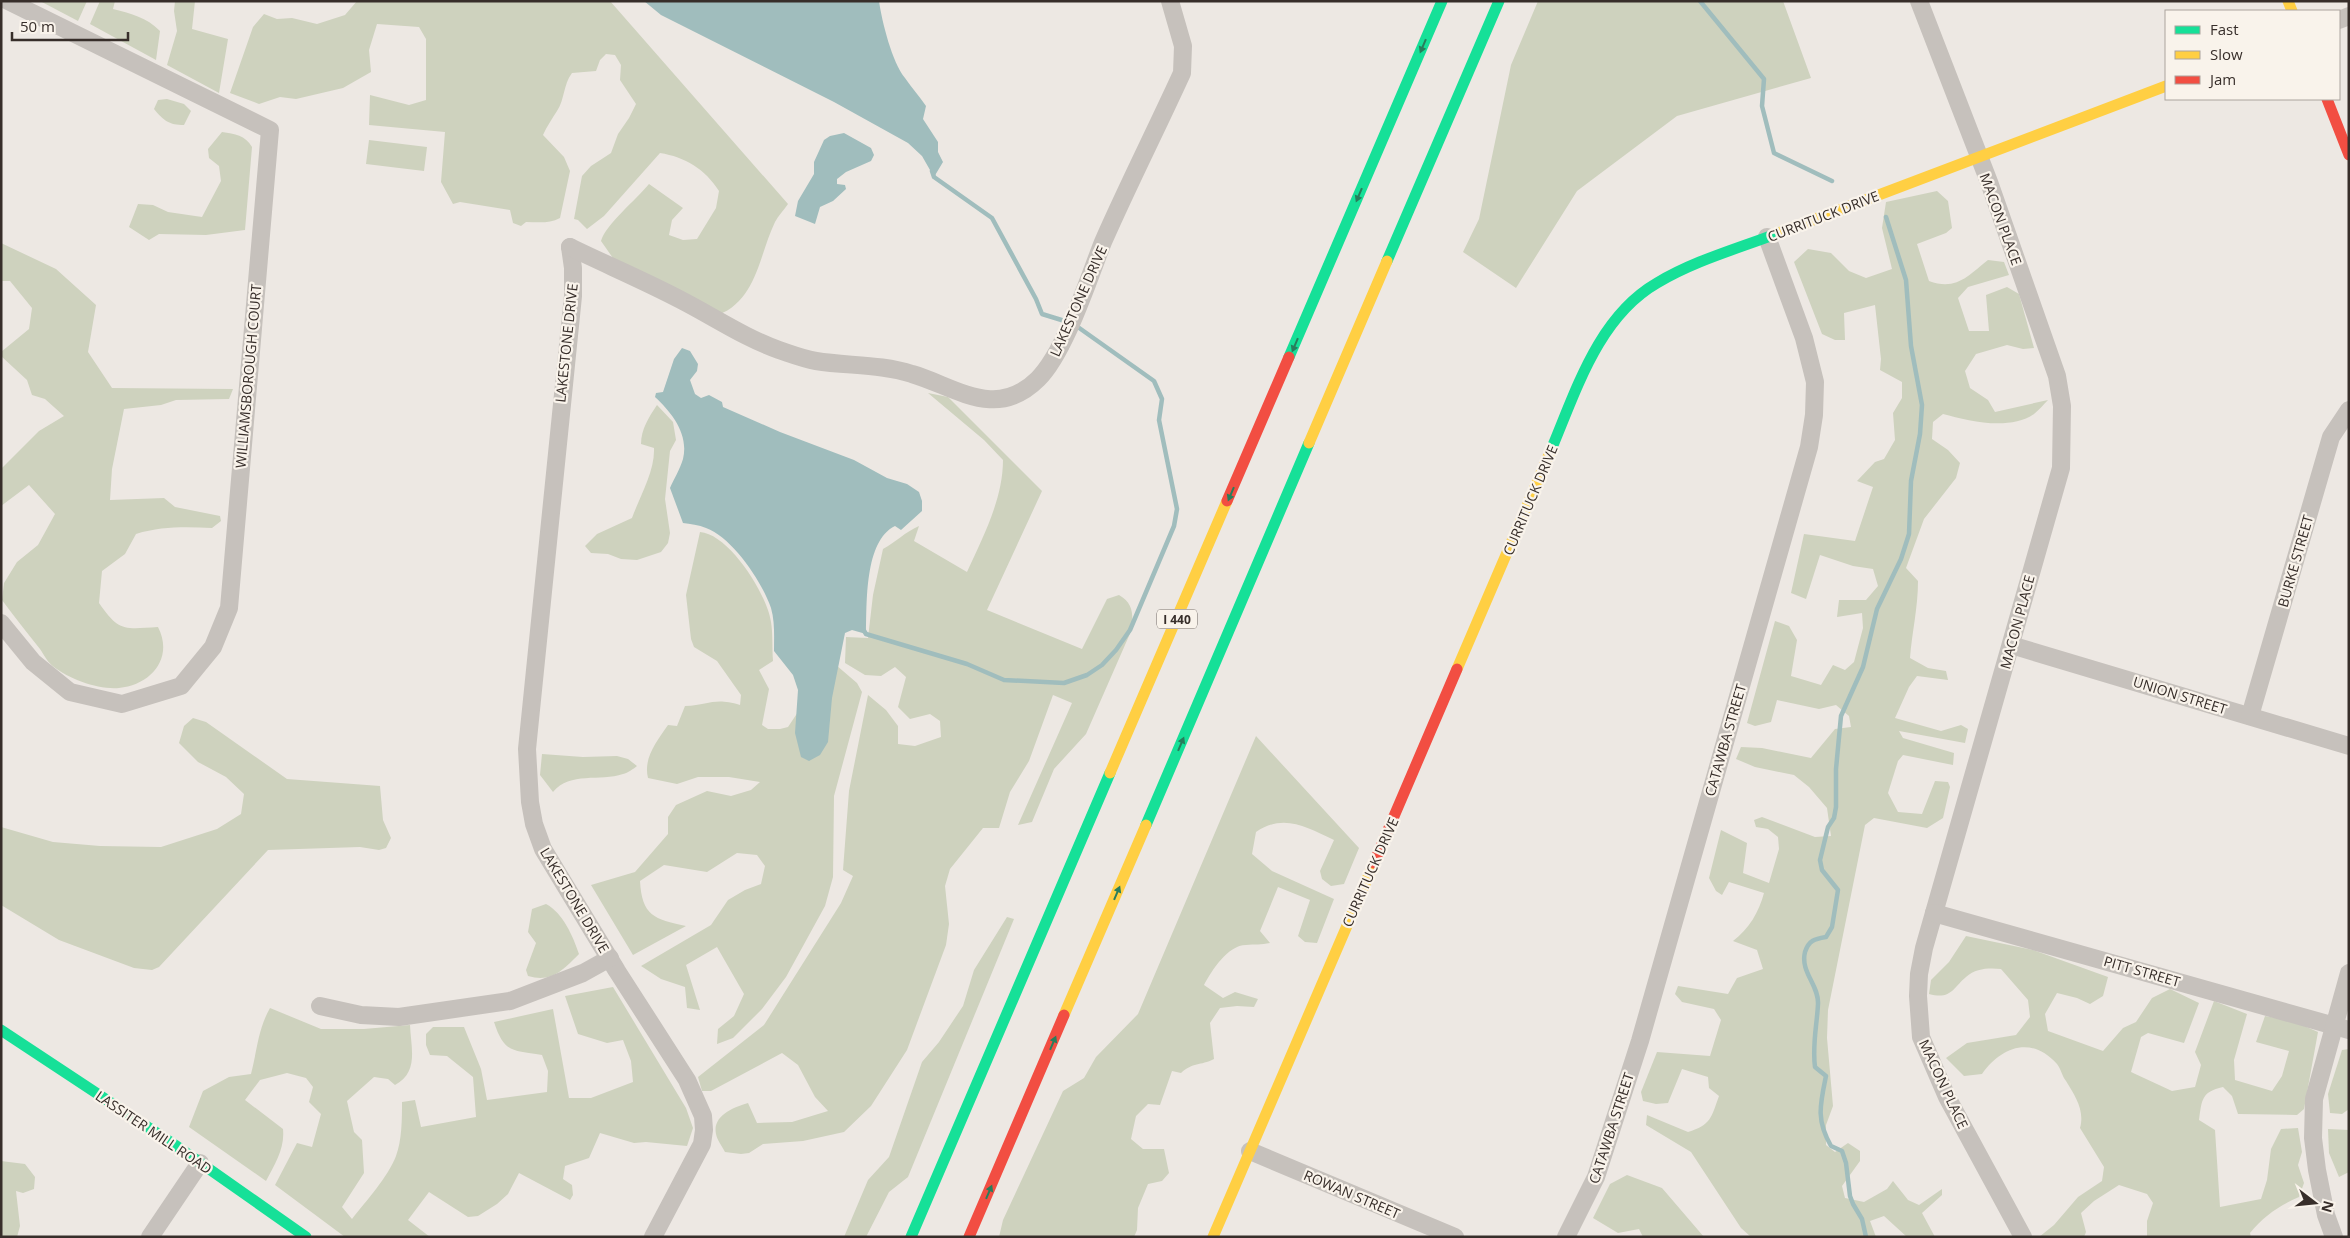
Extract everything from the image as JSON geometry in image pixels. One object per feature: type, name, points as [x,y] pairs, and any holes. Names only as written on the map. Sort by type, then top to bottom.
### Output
[{"type":"main road","name":"I 440","points":[[912,1237],[1442,1]]},
{"type":"main road","points":[[969,1237],[1500,1]]},
{"type":"main road","name":"CURRITUCK DRIVE","points":[[1213,1237],[1598,342],[1618,315],[1649,286],[1679,270],[2165,86]]},
{"type":"main road","points":[[2327,100],[2349,154]]},
{"type":"main road","name":"LASSITER MILL ROAD","points":[[1,1030],[200,1163],[306,1237]]},
{"type":"street","name":"WILLIAMSBOROUGH COURT","points":[[1,623],[33,662],[70,692],[122,704],[181,686],[213,646],[229,608],[270,130],[8,1]]},
{"type":"street","name":"LAKESTONE DRIVE","points":[[654,1237],[702,1144],[703,1116],[688,1080],[543,849],[534,824],[527,773],[530,721],[573,296],[573,268],[570,247],[639,278],[735,330],[778,350],[814,361],[881,367],[912,373],[979,399],[993,400],[1009,397],[1037,380],[1048,367],[1060,347],[1104,240],[1182,73],[1183,46],[1170,1]]},
{"type":"street","name":"MACON PLACE","points":[[1918,1],[1979,156],[2057,376],[2062,406],[2061,468],[1934,913],[1919,974],[1918,1016],[1922,1037],[1947,1096],[2023,1237]]},
{"type":"street","name":"CATAWBA STREET","points":[[1566,1237],[1596,1177],[1640,1041],[1809,446],[1814,415],[1815,382],[1804,338],[1767,237]]},
{"type":"street","name":"BURKE STREET","points":[[2250,716],[2331,438],[2349,410]]},
{"type":"street","name":"UNION STREET","points":[[2011,645],[2349,746]]},
{"type":"street","name":"PITT STREET","points":[[1934,913],[2341,1028]]},
{"type":"street","points":[[320,1006],[362,1014],[399,1017],[510,1001],[583,973],[610,958]]},
{"type":"street","points":[[2334,1237],[2326,1215],[2317,1170],[2313,1138],[2314,1099],[2341,1028],[2349,973]]},
{"type":"street","name":"ROWAN STREET","points":[[1250,1151],[1455,1237]]},
{"type":"street","points":[[150,1237],[200,1163]]},
{"type":"green space","points":[[40,1],[87,1],[78,21]]},
{"type":"green space","points":[[100,1],[115,1],[113,9],[144,19],[160,31],[156,60],[90,24]]},
{"type":"green space","points":[[175,1],[195,1],[192,29],[228,39],[219,93],[167,65],[177,31],[174,11]]},
{"type":"green space","points":[[357,1],[610,1],[788,204],[775,222],[755,275],[741,299],[731,308],[718,315],[615,261],[601,241],[609,227],[649,184],[683,208],[672,220],[669,235],[683,240],[697,239],[716,208],[719,191],[701,170],[686,161],[660,153],[604,216],[587,229],[578,220],[574,219],[582,176],[591,166],[611,153],[618,134],[636,104],[620,80],[621,65],[615,55],[606,54],[600,60],[596,71],[572,73],[567,82],[560,106],[543,135],[564,157],[570,171],[560,218],[548,222],[526,222],[521,226],[513,223],[510,210],[460,202],[453,204],[441,182],[445,132],[369,125],[370,95],[409,105],[426,100],[426,39],[419,27],[377,24],[369,50],[371,72],[343,88],[296,99],[280,97],[259,104],[230,93],[253,27],[264,14],[277,19],[292,18],[317,24],[345,15]]},
{"type":"green space","points":[[1538,1],[1783,1],[1811,78],[1677,116],[1577,191],[1516,288],[1463,252],[1479,219],[1511,65]]},
{"type":"green space","points":[[167,99],[184,104],[191,111],[184,125],[167,122],[154,109],[158,100]]},
{"type":"green space","points":[[222,132],[235,134],[243,138],[252,147],[245,230],[206,235],[159,234],[149,240],[129,227],[138,204],[153,205],[168,212],[202,217],[221,181],[219,166],[209,158],[208,149]]},
{"type":"green space","points":[[369,140],[427,147],[424,171],[366,164]]},
{"type":"green space","points":[[1937,191],[1948,201],[1952,228],[1946,233],[1917,244],[1929,281],[1938,284],[1954,283],[1968,276],[1988,260],[2004,262],[2009,275],[1968,287],[1958,298],[1969,331],[1989,331],[1986,295],[2007,287],[2019,294],[2034,348],[2023,349],[2007,345],[1976,354],[1965,371],[1970,388],[1988,400],[1995,412],[2048,400],[2034,414],[2013,422],[1977,422],[1943,414],[1933,422],[1932,439],[1948,450],[1960,463],[1956,478],[1924,519],[1906,568],[1918,581],[1910,658],[1928,668],[1946,671],[1948,680],[1917,676],[1909,687],[1895,718],[1941,731],[1961,725],[1968,729],[1965,743],[1899,731],[1903,738],[1954,753],[1953,765],[1903,755],[1898,761],[1888,793],[1898,812],[1922,814],[1935,781],[1948,782],[1950,787],[1943,818],[1927,828],[1874,818],[1865,825],[1828,1010],[1827,1038],[1833,1106],[1826,1125],[1826,1145],[1835,1152],[1848,1143],[1860,1151],[1860,1161],[1842,1186],[1845,1198],[1864,1202],[1887,1189],[1893,1181],[1908,1200],[1919,1205],[1942,1189],[1942,1195],[1922,1213],[1935,1237],[1907,1237],[1884,1216],[1870,1221],[1876,1237],[1751,1237],[1741,1228],[1691,1152],[1646,1125],[1647,1115],[1688,1132],[1701,1127],[1712,1115],[1719,1096],[1709,1088],[1708,1077],[1682,1069],[1668,1103],[1656,1104],[1643,1101],[1641,1092],[1657,1052],[1710,1056],[1721,1020],[1714,1009],[1682,1002],[1675,994],[1678,986],[1728,994],[1737,978],[1763,969],[1757,950],[1733,941],[1753,920],[1764,893],[1729,882],[1722,895],[1716,891],[1709,878],[1721,830],[1747,843],[1743,873],[1769,883],[1779,849],[1778,837],[1768,829],[1756,827],[1754,820],[1762,817],[1815,837],[1831,836],[1827,808],[1809,787],[1794,775],[1755,767],[1736,759],[1741,747],[1762,748],[1811,758],[1835,729],[1851,727],[1849,716],[1836,705],[1819,709],[1777,700],[1771,722],[1755,726],[1747,723],[1775,621],[1789,626],[1797,640],[1791,676],[1821,685],[1833,665],[1845,670],[1854,662],[1863,628],[1862,613],[1837,617],[1839,600],[1866,600],[1878,586],[1873,569],[1853,566],[1820,555],[1806,599],[1791,593],[1804,534],[1855,541],[1873,487],[1857,481],[1875,462],[1884,459],[1895,440],[1893,413],[1902,398],[1902,382],[1880,370],[1881,359],[1875,305],[1844,313],[1845,340],[1835,340],[1822,334],[1794,262],[1808,249],[1831,253],[1849,271],[1866,278],[1892,269],[1882,228],[1886,202]]},
{"type":"green space","points":[[1,243],[56,269],[96,305],[88,352],[112,388],[233,389],[229,399],[176,400],[161,405],[124,409],[112,469],[110,500],[164,498],[175,507],[220,516],[221,521],[212,528],[165,528],[136,534],[125,554],[102,571],[99,603],[112,619],[123,627],[158,627],[162,638],[163,649],[161,659],[156,668],[150,676],[131,686],[119,688],[103,687],[85,683],[60,671],[48,661],[2,600],[4,583],[17,562],[38,545],[55,514],[29,485],[1,506],[1,469],[39,431],[64,416],[45,399],[32,395],[27,380],[1,356],[1,352],[29,329],[32,308],[10,281],[1,281]]},
{"type":"green space","points":[[928,393],[948,397],[1042,491],[987,610],[1082,649],[1107,599],[1119,595],[1130,605],[1132,629],[1086,734],[1054,769],[1032,822],[1018,825],[1072,703],[1053,695],[1029,761],[1010,792],[999,828],[983,828],[950,869],[945,886],[949,924],[946,945],[907,1050],[871,1106],[844,1132],[803,1141],[763,1144],[749,1153],[725,1152],[718,1141],[717,1122],[726,1113],[737,1107],[748,1103],[757,1123],[792,1122],[828,1111],[815,1097],[798,1065],[782,1053],[711,1091],[702,1091],[698,1077],[764,1025],[841,903],[853,876],[843,870],[849,791],[868,695],[886,710],[898,726],[898,744],[915,746],[941,737],[940,721],[930,714],[910,719],[898,707],[906,677],[895,667],[881,676],[865,675],[845,663],[846,637],[868,638],[873,595],[883,549],[919,526],[914,541],[967,572],[996,503],[1000,489],[1003,460],[984,440]]},
{"type":"green space","points":[[657,405],[673,422],[676,440],[670,451],[665,499],[670,533],[668,543],[661,552],[637,560],[621,559],[608,554],[591,553],[585,546],[597,534],[632,518],[654,457],[654,448],[641,444],[642,433]]},
{"type":"green space","points":[[700,532],[711,535],[734,554],[745,567],[768,610],[772,627],[773,661],[759,670],[769,689],[762,725],[768,729],[788,727],[804,703],[836,665],[857,683],[862,692],[834,796],[833,877],[825,906],[786,977],[762,1009],[733,1038],[717,1044],[718,1029],[734,1016],[744,994],[717,947],[686,965],[700,1010],[687,1008],[685,987],[661,979],[641,966],[711,925],[728,900],[745,890],[761,884],[765,866],[757,855],[737,853],[707,872],[664,865],[640,881],[644,902],[652,914],[666,921],[686,926],[633,955],[591,885],[635,872],[668,834],[668,817],[676,805],[707,791],[731,796],[751,790],[760,782],[729,777],[698,777],[677,784],[648,778],[647,764],[652,750],[668,725],[677,726],[685,706],[718,702],[740,705],[741,695],[717,661],[694,647],[691,639],[686,595]]},
{"type":"green space","points":[[193,718],[206,722],[287,779],[380,786],[383,820],[391,838],[386,848],[379,850],[360,847],[268,850],[159,967],[152,970],[134,968],[59,940],[1,905],[1,827],[53,842],[100,846],[161,847],[217,829],[241,814],[244,794],[226,777],[198,762],[179,743],[184,726]]},
{"type":"green space","points":[[1256,736],[1359,848],[1344,884],[1331,886],[1322,879],[1320,871],[1334,840],[1304,827],[1286,823],[1266,826],[1256,832],[1252,854],[1272,871],[1334,899],[1317,943],[1305,942],[1298,936],[1310,900],[1278,887],[1260,931],[1270,943],[1239,946],[1221,959],[1211,972],[1204,985],[1223,998],[1235,992],[1258,999],[1254,1007],[1220,1008],[1210,1023],[1214,1059],[1189,1067],[1181,1073],[1172,1071],[1160,1105],[1148,1104],[1136,1116],[1131,1139],[1143,1149],[1164,1149],[1169,1173],[1162,1181],[1148,1184],[1138,1208],[1137,1230],[1134,1237],[999,1237],[1003,1220],[1063,1091],[1084,1078],[1096,1057],[1138,1014]]},
{"type":"green space","points":[[542,754],[583,757],[617,756],[628,759],[637,766],[627,773],[614,776],[568,781],[553,792],[540,775]]},
{"type":"green space","points":[[546,904],[562,919],[579,954],[556,974],[544,978],[536,978],[528,976],[526,970],[536,943],[528,932],[532,909]]},
{"type":"green space","points":[[1007,917],[1014,919],[908,1177],[889,1192],[866,1237],[844,1237],[868,1180],[889,1157],[922,1062],[939,1042],[963,1006],[974,970]]},
{"type":"green space","points":[[1966,936],[2033,950],[2108,977],[2103,996],[2090,1004],[2077,998],[2057,993],[2045,1014],[2048,1031],[2103,1051],[2123,1028],[2136,1022],[2152,998],[2170,989],[2199,1003],[2184,1043],[2148,1033],[2141,1037],[2131,1072],[2172,1091],[2195,1087],[2201,1065],[2195,1052],[2214,1001],[2247,1014],[2234,1060],[2235,1080],[2272,1091],[2282,1076],[2289,1051],[2256,1042],[2265,1016],[2293,1021],[2318,1032],[2304,1109],[2297,1115],[2238,1114],[2232,1096],[2223,1087],[2210,1091],[2204,1098],[2199,1120],[2215,1130],[2220,1207],[2261,1199],[2267,1180],[2271,1149],[2281,1129],[2298,1128],[2302,1152],[2298,1165],[2304,1183],[2299,1197],[2284,1204],[2261,1221],[2250,1233],[2251,1237],[2147,1237],[2147,1221],[2153,1203],[2147,1194],[2119,1185],[2094,1201],[2081,1213],[2086,1232],[2084,1237],[2039,1237],[2054,1225],[2078,1197],[2102,1181],[2104,1167],[2080,1128],[2081,1115],[2076,1098],[2057,1064],[2047,1055],[2027,1047],[2017,1048],[2007,1051],[1998,1057],[1982,1074],[1964,1076],[1946,1058],[1967,1043],[2016,1035],[2030,1017],[2028,1000],[2001,969],[1978,970],[1970,974],[1947,994],[1929,994],[1931,980],[1949,962]]},
{"type":"green space","points":[[613,987],[686,1108],[693,1128],[687,1146],[646,1142],[634,1143],[600,1133],[589,1158],[565,1166],[563,1179],[572,1185],[573,1195],[570,1200],[519,1173],[508,1194],[497,1204],[478,1216],[468,1217],[429,1192],[408,1220],[430,1237],[345,1237],[275,1185],[297,1143],[312,1147],[321,1114],[309,1102],[313,1087],[306,1078],[287,1073],[260,1080],[245,1100],[283,1129],[281,1149],[266,1181],[189,1127],[203,1091],[229,1077],[251,1074],[260,1032],[270,1008],[321,1029],[364,1029],[410,1025],[412,1059],[408,1074],[395,1085],[388,1079],[374,1077],[347,1101],[354,1132],[362,1140],[364,1173],[342,1207],[352,1219],[382,1180],[396,1156],[401,1136],[402,1102],[415,1100],[421,1127],[476,1117],[473,1077],[447,1056],[430,1055],[426,1045],[426,1034],[433,1027],[464,1027],[481,1069],[487,1100],[547,1092],[548,1071],[542,1055],[516,1051],[510,1048],[502,1040],[494,1022],[553,1009],[569,1098],[591,1098],[633,1082],[631,1061],[623,1040],[607,1043],[578,1034],[565,996]]},
{"type":"green space","points":[[2349,1049],[2349,1109],[2342,1114],[2330,1113],[2328,1094],[2342,1050]]},
{"type":"green space","points":[[2328,1129],[2349,1130],[2349,1172],[2339,1177],[2329,1153]]},
{"type":"green space","points":[[1,1161],[25,1164],[35,1177],[34,1189],[23,1193],[16,1191],[20,1226],[17,1237],[1,1237]]},
{"type":"green space","points":[[1627,1175],[1662,1188],[1704,1237],[1643,1237],[1639,1229],[1618,1233],[1593,1218],[1610,1184]]},
{"type":"water","points":[[644,1],[879,1],[892,52],[900,71],[926,106],[923,119],[938,142],[938,152],[943,162],[934,177],[922,156],[908,143],[834,102],[661,15]]},
{"type":"water","points":[[844,133],[871,148],[874,155],[871,161],[846,172],[837,179],[837,184],[845,185],[846,189],[833,201],[820,207],[815,224],[795,216],[798,201],[814,174],[814,162],[824,140],[830,136]]},
{"type":"water","points":[[682,348],[690,351],[698,364],[697,371],[690,380],[695,394],[701,398],[709,395],[722,402],[723,407],[780,432],[854,460],[887,478],[907,484],[919,492],[922,501],[922,511],[901,530],[895,526],[885,534],[878,545],[872,559],[869,574],[866,634],[852,630],[845,633],[832,698],[828,742],[820,755],[809,761],[801,757],[795,733],[798,690],[793,675],[774,651],[771,608],[761,586],[745,562],[726,541],[706,528],[683,523],[670,488],[683,459],[684,441],[673,417],[655,397],[656,393],[663,392],[674,359]]},
{"type":"waterway","points":[[1700,1],[1764,79],[1762,106],[1774,153],[1832,181]]},
{"type":"waterway","points":[[932,171],[934,177],[992,218],[1036,299],[1042,314],[1068,322]]},
{"type":"waterway","points":[[1866,1237],[1862,1219],[1850,1196],[1846,1163],[1842,1151],[1831,1146],[1821,1120],[1821,1104],[1826,1076],[1815,1067],[1814,1059],[1818,997],[1807,972],[1804,959],[1808,945],[1816,939],[1826,937],[1832,927],[1838,890],[1822,870],[1820,860],[1828,827],[1834,818],[1836,807],[1836,769],[1841,716],[1863,667],[1877,609],[1901,559],[1909,534],[1911,481],[1920,434],[1922,405],[1911,346],[1906,280],[1886,217]]},
{"type":"waterway","points":[[863,629],[866,634],[967,664],[1004,680],[1064,683],[1087,675],[1102,665],[1116,650],[1130,630],[1174,526],[1177,509],[1159,420],[1162,399],[1154,381],[1075,325]]},
{"type":"traffic: fast","points":[[1289,357],[1442,1]]},
{"type":"traffic: fast","points":[[1387,261],[1499,1]]},
{"type":"traffic: fast","points":[[1551,450],[1591,357],[1619,315],[1637,298],[1657,283],[1672,275],[1718,255],[1781,232]]},
{"type":"traffic: fast","points":[[1146,825],[1309,443]]},
{"type":"traffic: fast","points":[[911,1237],[1110,773]]},
{"type":"traffic: fast","points":[[1,1030],[175,1145],[306,1237]]},
{"type":"traffic: slow","points":[[2288,1],[2292,10]]},
{"type":"traffic: slow","points":[[1781,232],[2165,86]]},
{"type":"traffic: slow","points":[[1309,443],[1387,261]]},
{"type":"traffic: slow","points":[[1457,669],[1551,450]]},
{"type":"traffic: slow","points":[[1110,773],[1227,501]]},
{"type":"traffic: slow","points":[[1064,1015],[1146,825]]},
{"type":"traffic: slow","points":[[1213,1237],[1374,863]]},
{"type":"traffic: jam","points":[[2327,100],[2349,155]]},
{"type":"traffic: jam","points":[[1227,501],[1289,357]]},
{"type":"traffic: jam","points":[[1374,863],[1457,669]]},
{"type":"traffic: jam","points":[[969,1237],[1064,1015]]}]
